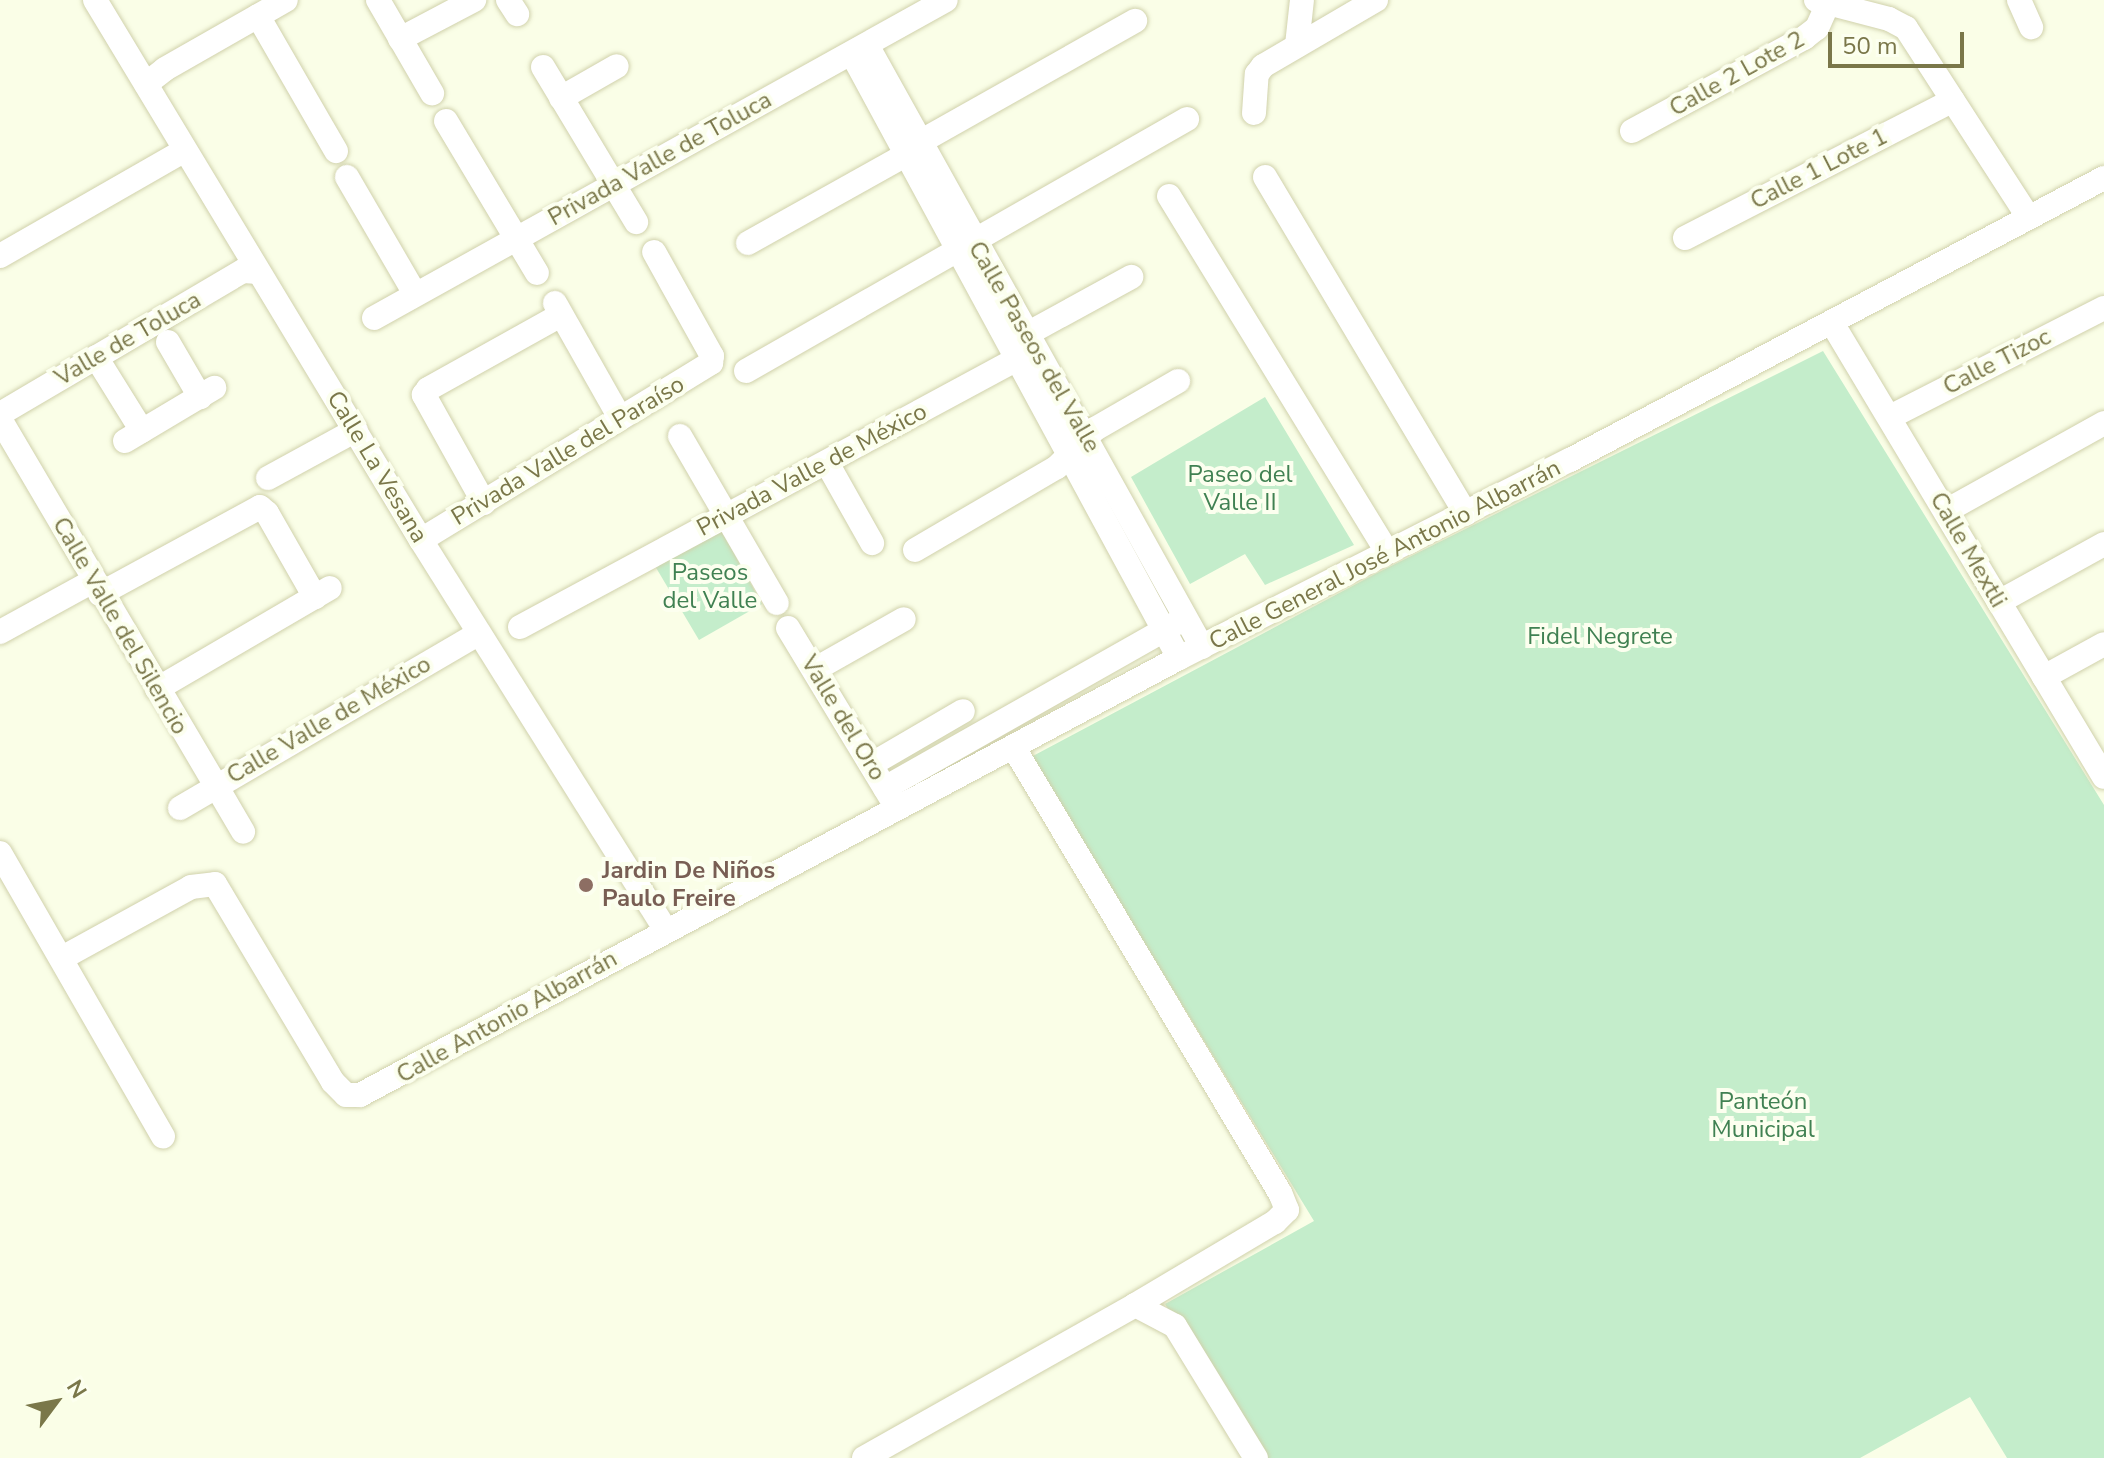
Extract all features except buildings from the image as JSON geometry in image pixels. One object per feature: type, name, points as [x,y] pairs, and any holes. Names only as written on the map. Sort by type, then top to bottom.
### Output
[{"type":"street","name":"Calle La Vesana","points":[[95,0],[421,540],[666,931]]},
{"type":"street","points":[[146,84],[286,0]]},
{"type":"street","points":[[378,0],[432,93]]},
{"type":"street","points":[[400,39],[474,0]]},
{"type":"street","name":"Privada Valle de Toluca","points":[[374,318],[946,0]]},
{"type":"street","points":[[1297,45],[1302,0]]},
{"type":"street","points":[[1254,113],[1260,70],[1376,0]]},
{"type":"street","points":[[2019,0],[2031,27]]},
{"type":"street","points":[[1822,1],[1860,5],[1906,28],[2029,218]]},
{"type":"street","name":"Calle 2 Lote 2","points":[[1632,131],[1804,38],[1817,28],[1822,1]]},
{"type":"street","points":[[258,16],[336,151]]},
{"type":"street","points":[[748,243],[1135,21]]},
{"type":"street","name":"Calle Paseos del Valle","points":[[860,50],[966,245],[1019,358],[1079,446]]},
{"type":"street","points":[[561,98],[617,66]]},
{"type":"street","points":[[543,67],[636,222]]},
{"type":"street","name":"Calle 1 Lote 1","points":[[1685,238],[1953,100]]},
{"type":"street","points":[[746,371],[1187,119]]},
{"type":"street","points":[[446,121],[537,273]]},
{"type":"street","points":[[0,256],[185,150]]},
{"type":"street","points":[[347,177],[415,294]]},
{"type":"street","points":[[1265,177],[1466,514]]},
{"type":"street","name":"Calle General José Antonio Albarrán","points":[[666,931],[891,798],[1014,748],[1179,658],[1466,514],[2104,178]]},
{"type":"street","points":[[1169,196],[1387,552]]},
{"type":"street","name":"Calle Paseos del Valle","points":[[966,245],[1027,334],[1079,446],[1176,624],[1202,647]]},
{"type":"street","name":"Privada Valle del Paraíso","points":[[421,540],[713,360],[654,252]]},
{"type":"street","name":"Valle de Toluca","points":[[0,416],[243,271],[258,272]]},
{"type":"street","points":[[1027,334],[1131,277]]},
{"type":"street","points":[[484,503],[424,395],[428,389],[558,308],[620,418]]},
{"type":"street","name":"Calle Tizoc","points":[[1890,417],[2104,308]]},
{"type":"street","name":"Calle Mextli","points":[[1832,323],[2104,777]]},
{"type":"street","points":[[96,357],[134,436],[207,393],[168,342]]},
{"type":"street","name":"Privada Valle de México","points":[[520,627],[1019,358]]},
{"type":"street","points":[[915,550],[1057,467],[1112,418],[1178,381]]},
{"type":"street","name":"Calle Valle del Silencio","points":[[0,416],[96,588],[243,832]]},
{"type":"street","points":[[1946,511],[2104,423]]},
{"type":"street","points":[[268,478],[356,430]]},
{"type":"street","points":[[680,436],[777,603]]},
{"type":"street","points":[[827,463],[872,543]]},
{"type":"street","points":[[0,632],[260,507],[323,593],[157,689]]},
{"type":"street","points":[[1999,602],[2104,544]]},
{"type":"street","points":[[814,670],[904,619]]},
{"type":"street","points":[[891,798],[1176,624]]},
{"type":"street","name":"Calle Paseos del Valle","points":[[1176,624],[1179,658]]},
{"type":"street","name":"Valle del Oro","points":[[788,628],[891,798]]},
{"type":"street","name":"Calle Valle de México","points":[[180,808],[479,633]]},
{"type":"street","points":[[2044,677],[2104,644]]},
{"type":"street","points":[[872,764],[963,711]]},
{"type":"street","points":[[864,1458],[1135,1305],[1275,1222],[1286,1212],[1287,1206],[1014,748]]},
{"type":"street","points":[[0,853],[62,958],[112,1053],[163,1136]]},
{"type":"street","name":"Calle Antonio Albarrán","points":[[62,958],[205,883],[219,889],[333,1082],[346,1095],[360,1095],[666,931]]},
{"type":"street","points":[[1135,1305],[1175,1326],[1256,1458]]},
{"type":"green space","name":"Panteón Municipal","points":[[1823,351],[2104,805],[2104,1458],[2007,1458],[1970,1397],[1860,1458],[1263,1458],[1165,1304],[1314,1221],[1031,757],[1375,574]]},
{"type":"green space","name":"Paseo del Valle II","points":[[1265,397],[1354,545],[1265,585],[1245,554],[1190,584],[1131,477]]},
{"type":"green space","name":"Paseos del Valle","points":[[721,530],[762,604],[699,640],[655,566]]},
{"type":"place","name":"Jardin De Niños Paulo Freire","points":[[586,885]]},
{"type":"park label","name":"Fidel Negrete","points":[[1600,637]]}]
